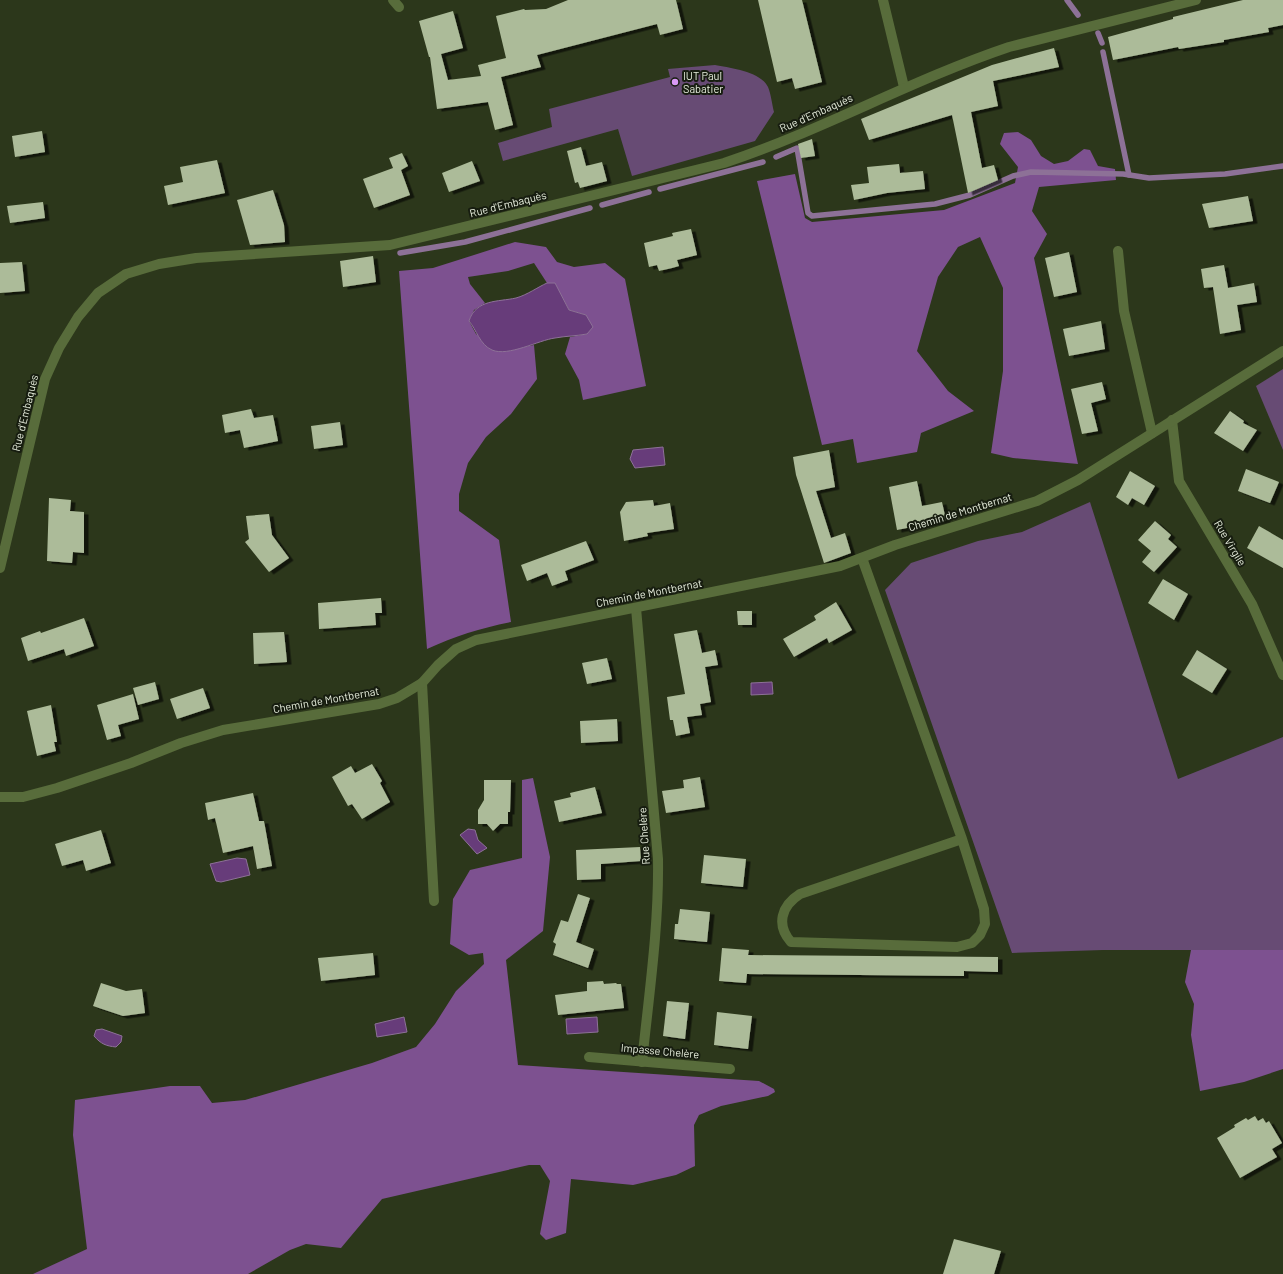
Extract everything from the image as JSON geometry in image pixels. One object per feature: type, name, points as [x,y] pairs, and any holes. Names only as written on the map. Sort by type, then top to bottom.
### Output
[{"type":"street","points":[[883,0],[904,87]]},
{"type":"street","name":"Rue d'Embaquès","points":[[0,568],[45,379],[59,348],[78,317],[98,294],[126,274],[159,264],[196,258],[390,245],[724,163],[764,150],[904,87],[1008,47],[1196,0]]},
{"type":"street","points":[[1118,251],[1124,311],[1152,433]]},
{"type":"street","name":"Chemin de Montbernat","points":[[0,797],[23,797],[57,788],[131,763],[181,743],[223,730],[379,704],[397,698],[422,682],[456,649],[476,640],[840,566],[895,545],[1037,501],[1078,480],[1283,351]]},
{"type":"street","name":"Rue Virgile","points":[[1172,420],[1179,481],[1252,604],[1283,675]]},
{"type":"street","points":[[862,558],[962,839],[984,909],[985,924],[980,935],[972,943],[957,947],[791,942],[786,936],[782,926],[784,908],[790,900],[800,894],[962,839]]},
{"type":"street","name":"Rue Chelère","points":[[636,608],[658,859],[659,898],[642,1062]]},
{"type":"street","points":[[422,682],[434,901]]},
{"type":"street","name":"Impasse Chelère","points":[[589,1057],[730,1069]]},
{"type":"shaded area","points":[[715,65],[752,74],[758,77],[768,87],[774,112],[755,141],[632,176],[618,129],[503,161],[498,143],[552,127],[549,109],[670,77],[668,69]]},
{"type":"shaded area","points":[[1018,132],[1031,140],[1041,156],[1054,164],[1068,161],[1084,149],[1090,150],[1098,166],[1115,169],[1116,180],[1039,187],[1032,211],[1047,234],[1034,258],[1078,464],[1013,458],[991,453],[1003,371],[1003,288],[980,237],[958,247],[938,277],[917,351],[948,391],[974,411],[921,433],[917,452],[857,463],[853,439],[822,445],[757,181],[795,174],[805,218],[812,222],[944,210],[1015,183],[1018,167],[1000,144],[1004,133]]},
{"type":"shaded area","points":[[515,242],[546,247],[557,262],[574,267],[605,263],[625,279],[646,386],[583,400],[579,380],[565,354],[570,337],[587,334],[586,315],[569,310],[555,284],[547,283],[534,263],[508,271],[468,277],[470,284],[485,303],[474,310],[469,321],[476,334],[499,351],[534,345],[537,379],[511,414],[486,437],[468,463],[459,494],[459,511],[499,540],[511,622],[468,633],[427,649],[399,271],[433,268]]},
{"type":"shaded area","points":[[547,283],[555,283],[569,310],[586,315],[593,327],[587,334],[548,339],[515,350],[499,352],[488,348],[481,341],[469,321],[472,314],[477,309],[482,305],[495,301],[520,297]]},
{"type":"shaded area","points":[[1283,369],[1283,450],[1256,386]]},
{"type":"shaded area","points":[[663,447],[665,465],[635,468],[630,459],[633,450]]},
{"type":"shaded area","points":[[1090,502],[1178,779],[1283,737],[1283,950],[1103,950],[1012,953],[885,590],[911,563],[978,541],[1022,532]]},
{"type":"shaded area","points":[[772,682],[773,694],[751,695],[751,683]]},
{"type":"shaded area","points":[[533,778],[550,857],[543,931],[506,960],[518,1065],[759,1081],[774,1089],[775,1092],[768,1096],[721,1106],[699,1115],[694,1125],[695,1166],[676,1175],[633,1185],[571,1179],[566,1233],[546,1240],[540,1234],[550,1181],[540,1165],[529,1165],[382,1199],[341,1248],[306,1244],[290,1250],[248,1274],[33,1274],[87,1249],[73,1135],[75,1100],[170,1086],[200,1086],[212,1103],[245,1100],[372,1063],[416,1047],[435,1024],[456,991],[484,964],[483,953],[469,955],[450,944],[453,899],[470,870],[522,858],[522,780]]},
{"type":"shaded area","points":[[468,829],[475,830],[478,840],[487,848],[477,854],[460,835]]},
{"type":"shaded area","points":[[237,858],[246,859],[250,875],[221,882],[216,881],[210,864]]},
{"type":"shaded area","points":[[1191,950],[1283,950],[1283,1069],[1244,1082],[1200,1091],[1191,1035],[1194,1004],[1185,982]]},
{"type":"shaded area","points":[[404,1017],[407,1032],[377,1037],[375,1024]]},
{"type":"shaded area","points":[[597,1017],[598,1032],[567,1034],[566,1019]]},
{"type":"shaded area","points":[[102,1029],[122,1036],[121,1042],[116,1047],[101,1043],[94,1036],[96,1030]]},
{"type":"building","points":[[568,0],[676,0],[683,29],[660,35],[657,24],[537,55],[541,67],[501,77],[513,125],[495,130],[488,102],[437,109],[430,57],[419,21],[453,11],[463,48],[441,54],[448,80],[481,76],[478,65],[506,58],[496,16],[524,9],[546,9]]},
{"type":"building","points":[[758,0],[802,0],[822,82],[795,89],[792,78],[777,82]]},
{"type":"building","points":[[1243,0],[1283,0],[1283,25],[1268,28],[1269,32],[1224,40],[1224,42],[1179,49],[1178,47],[1113,60],[1108,37],[1173,19],[1173,17]]},
{"type":"building","points":[[1054,48],[1059,67],[993,81],[998,106],[971,112],[982,168],[994,165],[998,180],[968,193],[952,115],[869,140],[861,119],[992,65]]},
{"type":"building","points":[[42,131],[45,152],[15,157],[12,136]]},
{"type":"building","points":[[812,139],[815,156],[801,158],[798,144]]},
{"type":"building","points":[[581,147],[586,166],[602,162],[607,181],[580,188],[578,182],[575,183],[567,151]]},
{"type":"building","points":[[402,153],[408,166],[401,170],[410,195],[374,208],[363,179],[393,168],[389,158]]},
{"type":"building","points":[[217,160],[225,193],[168,205],[164,186],[183,182],[180,167]]},
{"type":"building","points":[[472,161],[480,181],[449,192],[442,173]]},
{"type":"building","points":[[899,164],[900,173],[923,171],[925,189],[887,193],[854,200],[851,185],[869,183],[867,167]]},
{"type":"building","points":[[273,190],[284,225],[285,242],[250,245],[237,200]]},
{"type":"building","points":[[1248,196],[1253,221],[1209,228],[1202,204]]},
{"type":"building","points":[[43,202],[45,218],[10,223],[7,206]]},
{"type":"building","points":[[691,229],[697,255],[677,260],[679,266],[672,268],[659,271],[657,265],[649,267],[644,243],[673,236],[672,233]]},
{"type":"building","points":[[1069,252],[1077,292],[1054,297],[1045,258]]},
{"type":"building","points":[[373,256],[376,282],[343,287],[340,261]]},
{"type":"building","points":[[22,262],[25,291],[0,293],[0,263]]},
{"type":"building","points":[[1224,265],[1228,288],[1254,283],[1257,302],[1237,305],[1241,330],[1220,334],[1213,287],[1204,288],[1201,269]]},
{"type":"building","points":[[1101,321],[1105,349],[1069,356],[1063,329]]},
{"type":"building","points":[[1102,382],[1106,399],[1091,403],[1098,431],[1082,434],[1071,389]]},
{"type":"building","points":[[251,409],[254,418],[273,415],[278,441],[244,448],[240,430],[225,433],[222,415]]},
{"type":"building","points":[[1230,411],[1244,421],[1243,423],[1257,430],[1243,451],[1214,433]]},
{"type":"building","points":[[340,422],[343,445],[314,449],[311,426]]},
{"type":"building","points":[[829,450],[835,487],[816,491],[831,538],[845,533],[851,553],[824,563],[796,475],[793,457]]},
{"type":"building","points":[[1246,469],[1279,482],[1270,503],[1238,491]]},
{"type":"building","points":[[1130,471],[1155,486],[1144,505],[1132,498],[1128,505],[1116,497]]},
{"type":"building","points":[[917,481],[922,506],[942,502],[946,520],[897,530],[889,487]]},
{"type":"building","points":[[49,498],[71,500],[70,511],[84,512],[84,553],[73,552],[72,563],[47,561]]},
{"type":"building","points":[[653,500],[654,506],[670,503],[674,529],[647,533],[648,536],[624,541],[620,512],[626,502]]},
{"type":"building","points":[[269,514],[272,535],[289,558],[269,572],[245,542],[249,539],[246,516]]},
{"type":"building","points":[[1155,521],[1171,535],[1168,539],[1177,547],[1154,572],[1142,562],[1151,551],[1138,540]]},
{"type":"building","points":[[1259,526],[1283,540],[1283,568],[1247,548]]},
{"type":"building","points":[[586,541],[594,560],[565,571],[568,580],[552,586],[547,573],[527,581],[521,565]]},
{"type":"building","points":[[1163,579],[1188,594],[1174,620],[1148,603]]},
{"type":"building","points":[[381,598],[382,613],[375,613],[376,625],[319,629],[318,603]]},
{"type":"building","points":[[836,602],[852,630],[829,643],[827,638],[794,657],[783,639],[816,620],[814,616]]},
{"type":"building","points":[[737,611],[752,611],[752,625],[738,625]]},
{"type":"building","points":[[84,618],[94,646],[66,656],[64,649],[28,661],[21,638],[40,631],[41,633]]},
{"type":"building","points":[[697,630],[702,653],[715,650],[718,665],[705,667],[711,702],[700,704],[702,715],[687,717],[690,733],[676,736],[673,720],[670,720],[667,697],[685,694],[674,634]]},
{"type":"building","points":[[284,632],[287,662],[254,664],[253,633]]},
{"type":"building","points":[[1197,650],[1227,669],[1212,693],[1182,675]]},
{"type":"building","points":[[607,658],[612,679],[587,684],[582,663]]},
{"type":"building","points":[[155,682],[159,699],[138,705],[133,688]]},
{"type":"building","points":[[203,688],[210,708],[177,719],[170,699]]},
{"type":"building","points":[[133,694],[139,719],[118,725],[121,736],[107,740],[97,705]]},
{"type":"building","points":[[51,705],[57,742],[54,742],[56,751],[37,756],[27,711]]},
{"type":"building","points":[[617,719],[618,741],[581,743],[580,721]]},
{"type":"building","points":[[372,764],[382,781],[380,783],[390,802],[362,819],[352,804],[348,806],[332,777],[351,766],[355,773]]},
{"type":"building","points":[[700,777],[705,807],[666,813],[662,791],[684,788],[683,780]]},
{"type":"building","points":[[484,780],[511,780],[508,824],[500,824],[493,831],[487,824],[478,824],[478,810],[484,800]]},
{"type":"building","points":[[595,787],[602,813],[559,822],[554,801],[571,797],[570,793]]},
{"type":"building","points":[[253,793],[259,821],[264,821],[272,866],[257,869],[253,846],[223,853],[215,818],[208,820],[205,803]]},
{"type":"building","points":[[101,830],[111,863],[86,871],[83,860],[62,866],[55,844]]},
{"type":"building","points":[[640,847],[641,861],[601,864],[601,879],[577,880],[576,850]]},
{"type":"building","points":[[704,855],[746,859],[743,887],[701,883]]},
{"type":"building","points":[[578,894],[590,898],[576,942],[594,949],[588,968],[553,955],[556,944],[553,942],[561,920],[568,922]]},
{"type":"building","points":[[680,909],[710,912],[707,942],[674,939],[675,924],[678,924]]},
{"type":"building","points":[[722,948],[749,950],[748,955],[998,957],[998,972],[964,971],[964,976],[747,974],[746,983],[719,981]]},
{"type":"building","points":[[373,953],[375,975],[321,981],[318,958]]},
{"type":"building","points":[[603,981],[604,984],[621,984],[624,1008],[558,1015],[555,995],[587,991],[587,982]]},
{"type":"building","points":[[101,983],[126,991],[142,989],[145,1013],[123,1016],[93,1006]]},
{"type":"building","points":[[667,1001],[689,1003],[685,1039],[663,1036]]},
{"type":"building","points":[[717,1012],[752,1016],[748,1049],[714,1045]]},
{"type":"building","points":[[1255,1116],[1258,1121],[1263,1118],[1266,1123],[1269,1121],[1282,1143],[1272,1149],[1277,1157],[1240,1178],[1217,1138],[1246,1118],[1248,1120]]},
{"type":"building","points":[[954,1239],[1001,1251],[994,1274],[943,1274]]},
{"type":"waterway","points":[[1067,0],[1078,15]]},
{"type":"waterway","points":[[1098,33],[1102,43]]},
{"type":"waterway","points":[[1103,52],[1129,175]]},
{"type":"waterway","points":[[776,157],[797,148],[808,213],[812,216],[935,204],[970,195],[1013,176],[1031,172],[1123,174],[1149,178],[1225,174],[1283,166]]},
{"type":"waterway","points":[[660,189],[763,162]]},
{"type":"waterway","points":[[602,205],[649,192]]},
{"type":"waterway","points":[[400,253],[465,242],[590,208]]},
{"type":"place","name":"IUT Paul Sabatier","points":[[675,82]]}]
